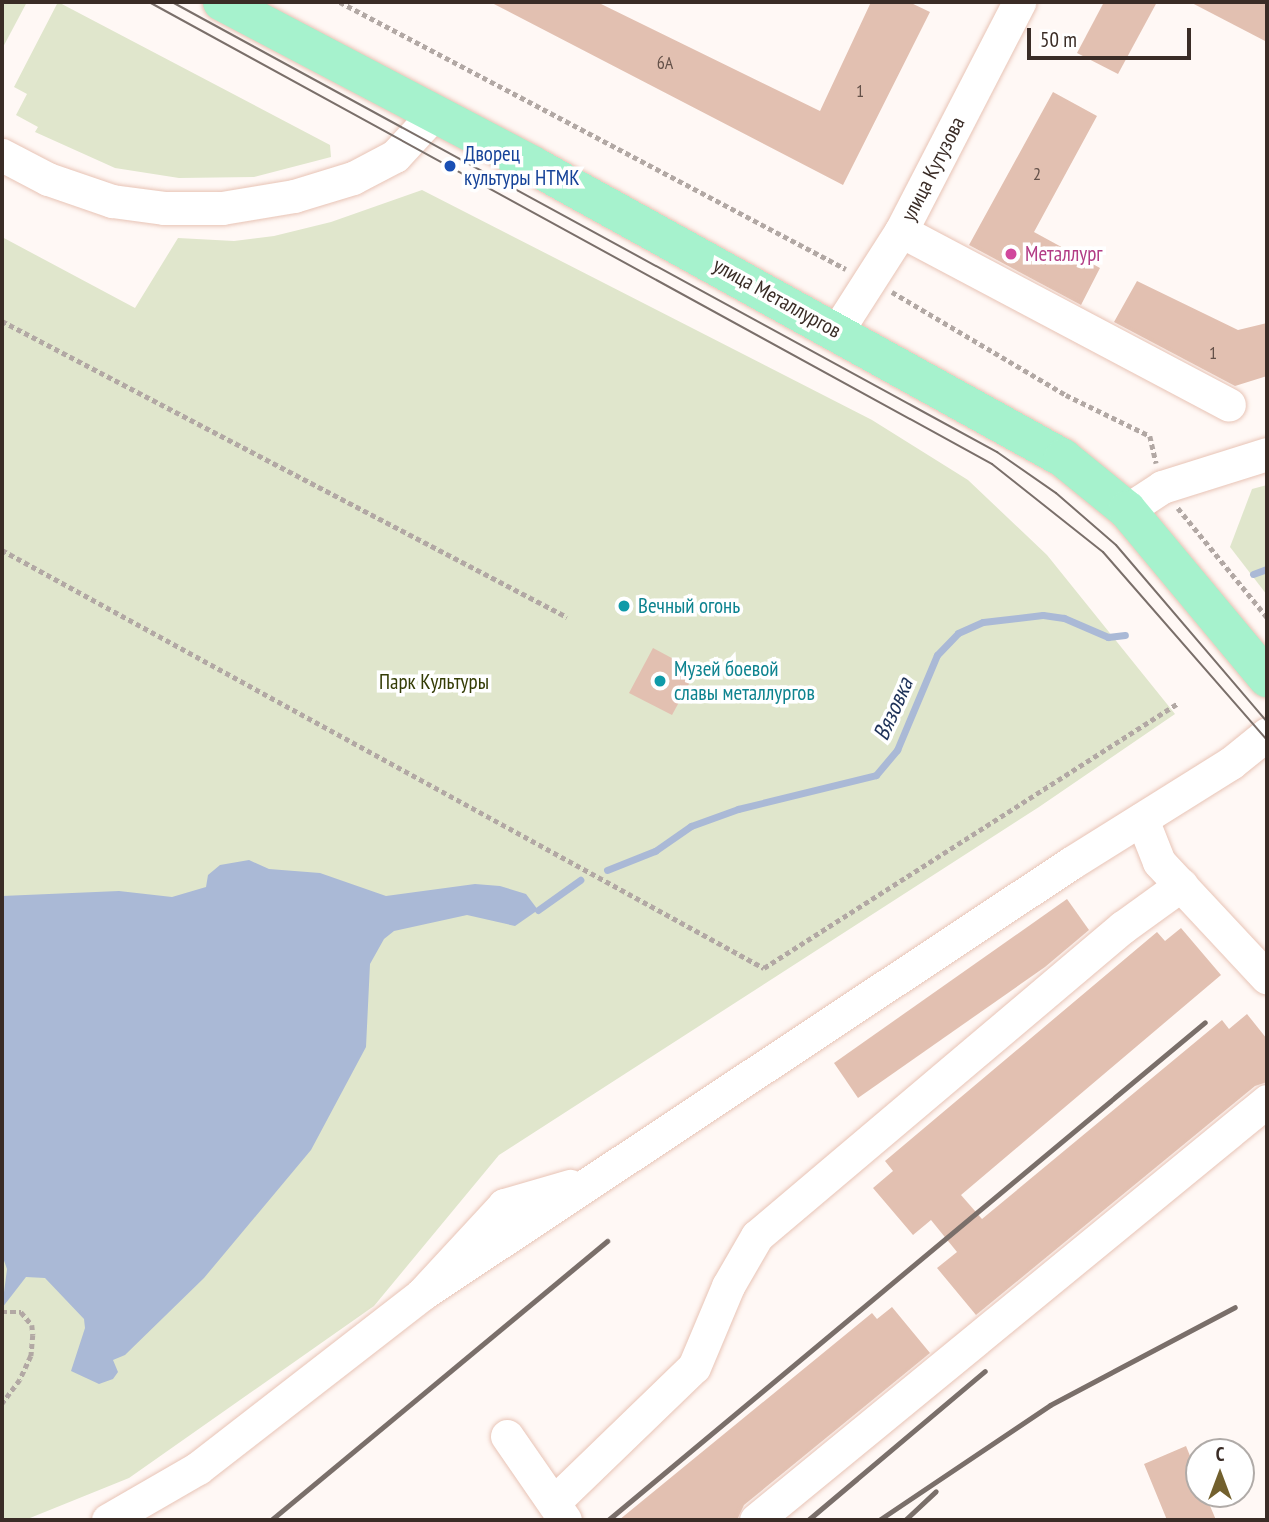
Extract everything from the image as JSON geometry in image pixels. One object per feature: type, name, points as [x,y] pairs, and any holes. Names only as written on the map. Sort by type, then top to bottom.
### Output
[{"type":"main road","name":"улица Металлургов","points":[[245,7],[433,115],[1030,437],[1127,510],[1267,678]]},
{"type":"street","name":"улица Кутузова","points":[[837,331],[866,281],[901,230],[1019,2]]},
{"type":"street","points":[[2,155],[48,178],[112,201],[164,208],[222,208],[294,196],[353,178],[402,150],[433,115]]},
{"type":"street","points":[[901,230],[1229,405]]},
{"type":"street","points":[[1127,510],[1162,487],[1267,454]]},
{"type":"street","points":[[108,1520],[198,1468],[422,1294],[607,1170],[1231,763],[1267,734]]},
{"type":"street","points":[[1142,819],[1159,862],[1267,978]]},
{"type":"street","points":[[508,1436],[560,1511],[694,1367],[728,1286],[757,1236],[1123,927],[1181,885]]},
{"type":"street","points":[[756,1520],[1267,1101]]},
{"type":"path","points":[[340,2],[690,183],[866,281],[898,294],[1066,395],[1150,436],[1162,487],[1267,617]]},
{"type":"path","points":[[2,321],[567,617]]},
{"type":"path","points":[[2,551],[764,968],[1177,704]]},
{"type":"path","points":[[2,1312],[21,1312],[32,1325],[33,1335],[26,1368],[2,1404]]},
{"type":"green space","points":[[2,2],[27,2],[2,49]]},
{"type":"green space","points":[[58,2],[330,145],[331,157],[254,177],[179,178],[115,168],[35,132],[38,127],[16,115],[27,94],[14,87]]},
{"type":"green space","name":"Парк Культуры","points":[[422,190],[872,420],[968,480],[1047,555],[1175,714],[1039,807],[499,1155],[374,1306],[129,1478],[25,1520],[2,1520],[2,237],[135,308],[178,238],[234,241],[274,236],[331,222]]},
{"type":"green space","points":[[1267,485],[1267,595],[1230,547],[1252,489]]},
{"type":"water","points":[[249,860],[269,869],[320,873],[386,896],[475,884],[500,886],[526,894],[538,910],[515,926],[467,915],[394,931],[384,939],[370,964],[366,1047],[311,1150],[204,1278],[125,1355],[113,1360],[118,1372],[113,1379],[99,1384],[71,1371],[85,1328],[84,1319],[45,1278],[26,1277],[2,1308],[7,1269],[2,1255],[2,896],[119,891],[172,897],[206,887],[208,875],[220,865]]},
{"type":"building","points":[[490,2],[597,2],[820,111],[871,2],[909,2],[930,12],[843,185]]},
{"type":"building","points":[[1104,2],[1157,2],[1118,74],[1077,53]]},
{"type":"building","points":[[1190,2],[1267,2],[1267,42]]},
{"type":"building","points":[[1053,92],[1097,116],[1034,232],[1100,268],[1081,305],[969,245]]},
{"type":"building","points":[[1137,281],[1238,330],[1267,323],[1267,376],[1235,386],[1114,322]]},
{"type":"building","points":[[653,648],[696,671],[672,715],[629,693]]},
{"type":"building","points":[[1067,899],[1089,930],[1045,967],[858,1098],[834,1063]]},
{"type":"building","points":[[1181,928],[1221,975],[961,1195],[982,1219],[1222,1020],[1229,1029],[1247,1014],[1267,1039],[1267,1082],[1255,1086],[976,1315],[937,1268],[957,1252],[931,1220],[913,1235],[873,1188],[893,1171],[885,1161],[1157,932],[1165,941]]},
{"type":"building","points":[[892,1307],[930,1353],[744,1505],[737,1520],[619,1520],[872,1313],[877,1319]]},
{"type":"building","points":[[1185,1446],[1185,1508],[1211,1508],[1216,1520],[1167,1520],[1144,1464]]},
{"type":"waterway","name":"Вязовка","points":[[1253,574],[1267,569]]},
{"type":"waterway","name":"Вязовка","points":[[607,870],[655,851],[691,826],[738,809],[876,775],[897,750],[937,655],[958,633],[983,622],[1043,615],[1064,618],[1108,637],[1125,635]]},
{"type":"waterway","name":"Вязовка","points":[[538,910],[580,880]]},
{"type":"tram line","points":[[149,2],[992,464],[1103,552],[1267,740]]},
{"type":"tram line","points":[[172,2],[997,452],[1056,493],[1116,545],[1267,722]]},
{"type":"railway","points":[[608,1520],[1205,1022]]},
{"type":"railway","points":[[271,1520],[607,1241]]},
{"type":"railway","points":[[879,1520],[1050,1405],[1235,1307]]},
{"type":"railway","points":[[808,1520],[985,1371]]},
{"type":"railway","points":[[905,1520],[936,1491]]},
{"type":"place","name":"Дворец культуры НТМК","points":[[450,166]]},
{"type":"place","name":"Металлург","points":[[1011,254]]},
{"type":"place","name":"Вечный огонь","points":[[624,606]]},
{"type":"place","name":"Музей боевой славы металлургов","points":[[660,681]]}]
